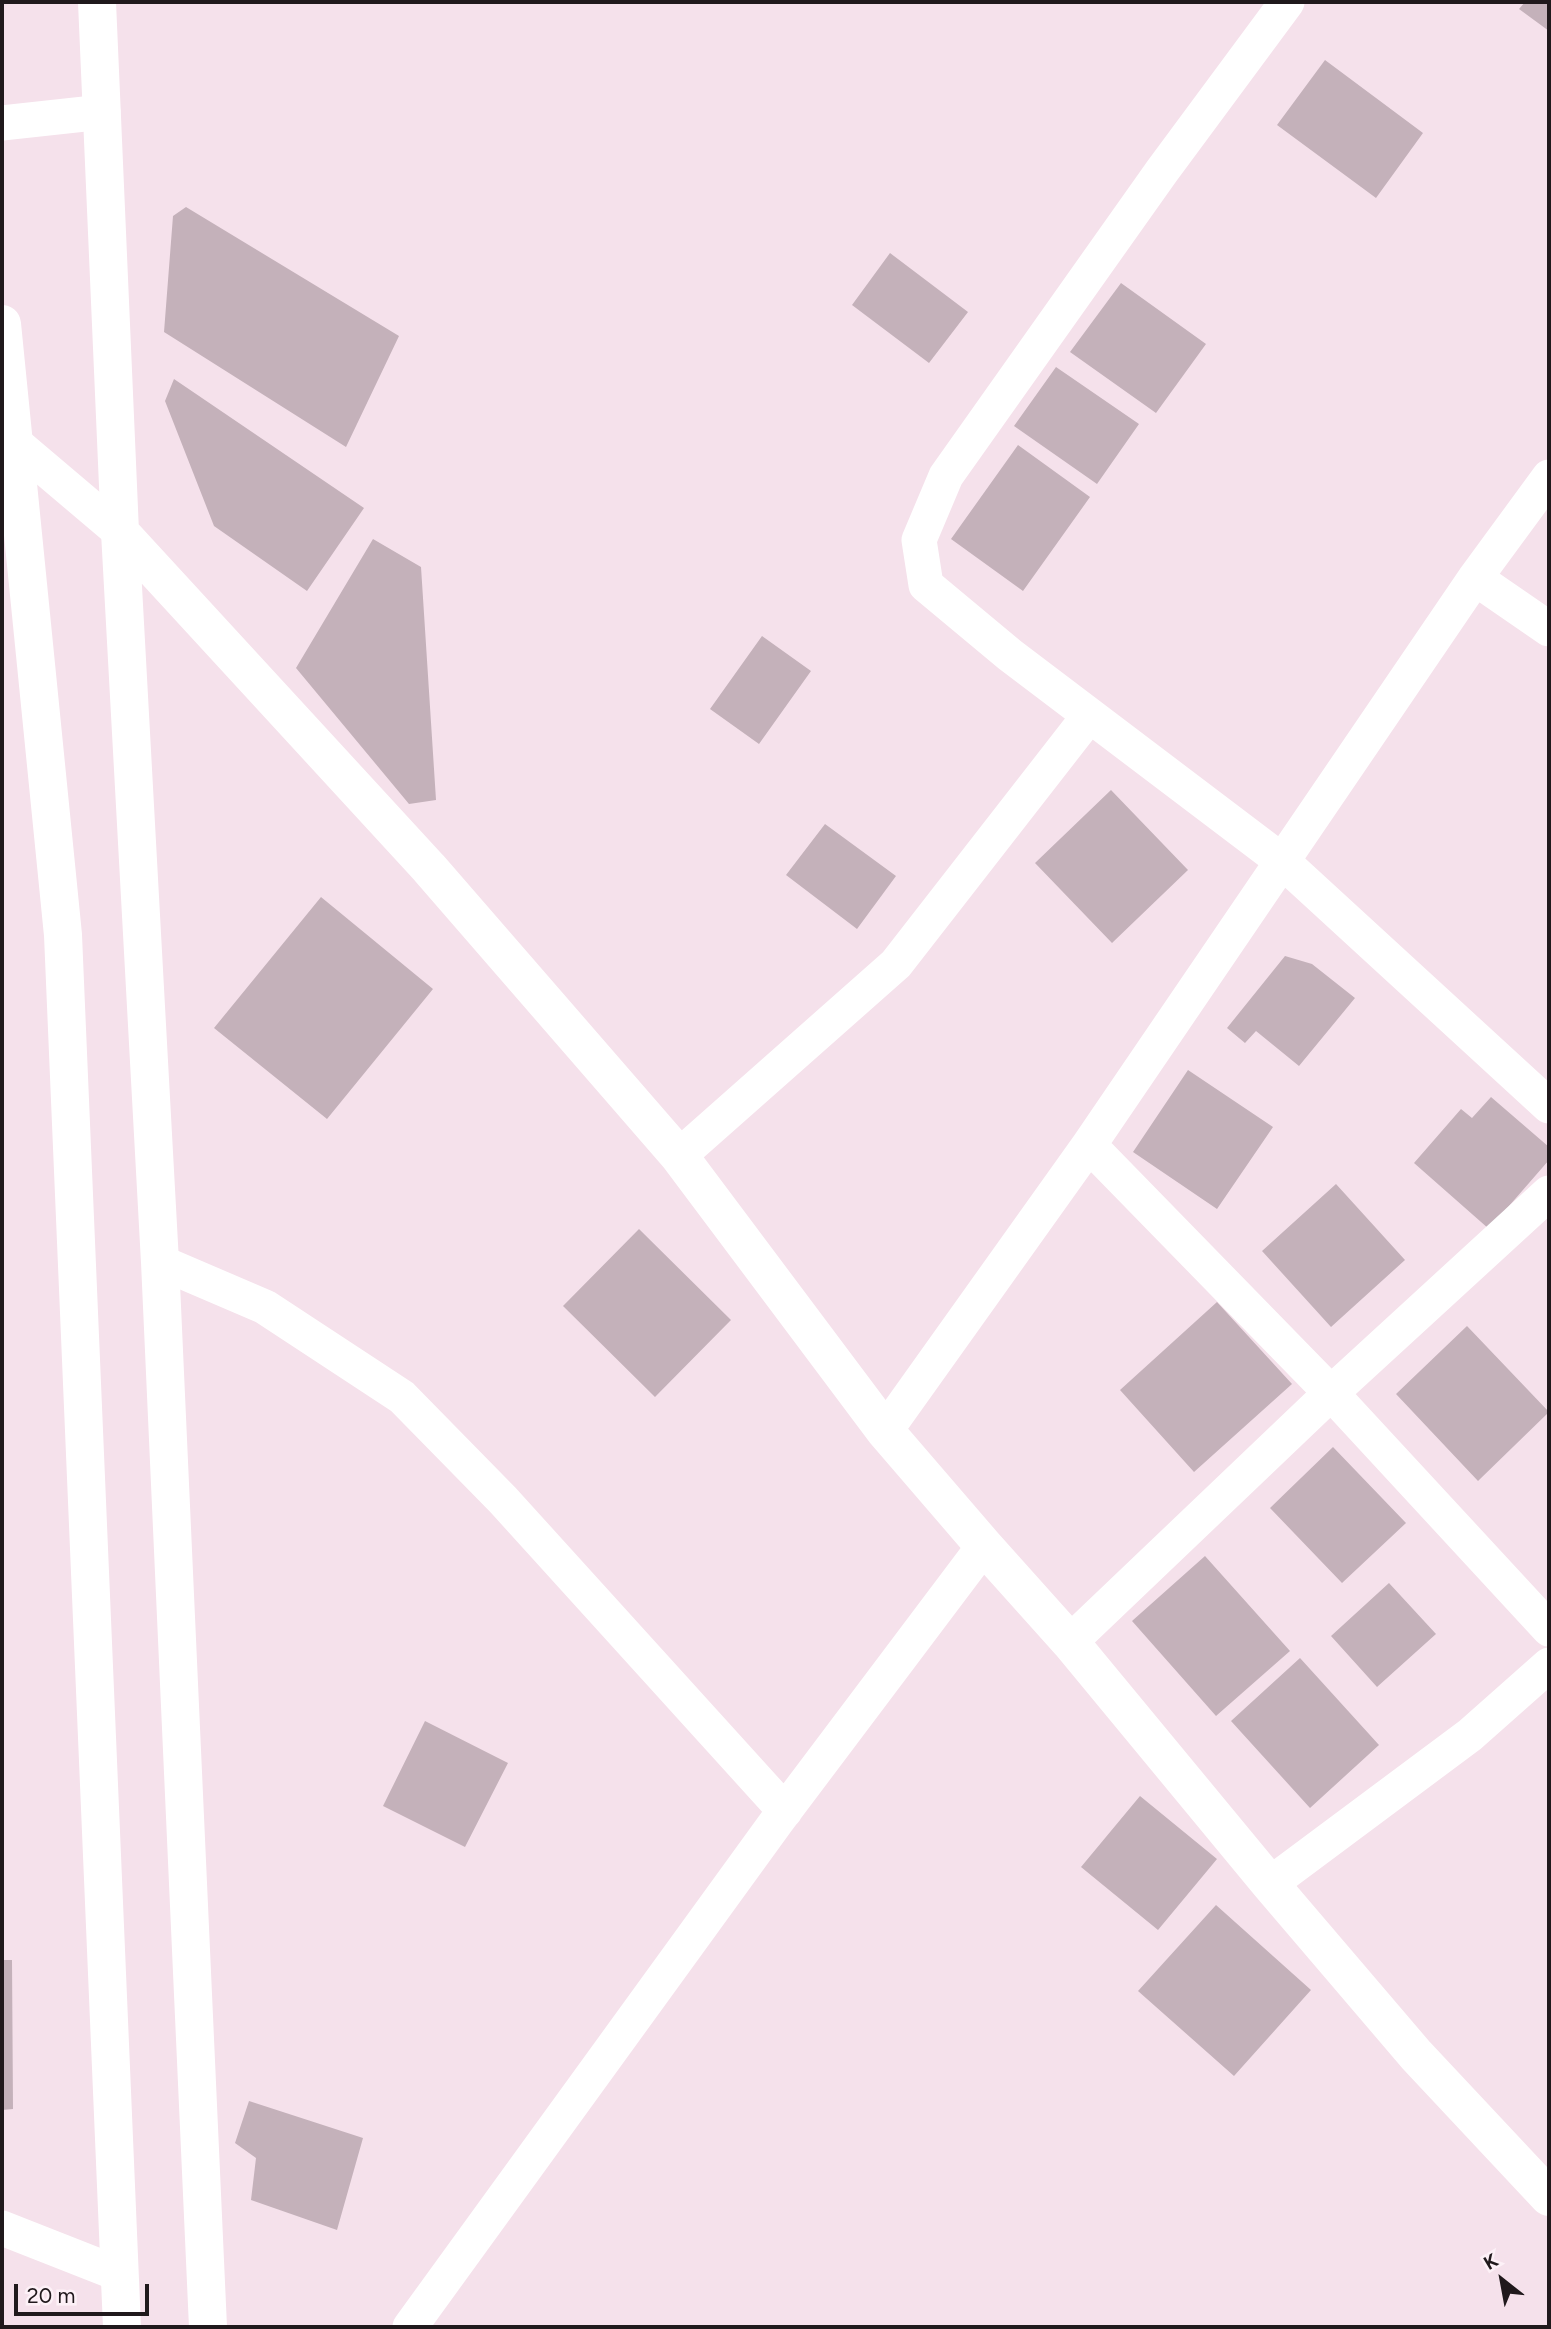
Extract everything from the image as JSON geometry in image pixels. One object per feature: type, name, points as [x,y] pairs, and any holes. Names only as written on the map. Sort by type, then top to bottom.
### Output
[{"type":"street","points":[[97,2],[120,532],[160,1262],[208,2327]]},
{"type":"street","points":[[1287,2],[1162,171],[946,476],[919,540],[926,585],[1010,655],[1282,862],[1549,1106]]},
{"type":"street","points":[[2,123],[103,112]]},
{"type":"street","points":[[2,324],[8,438],[63,935],[122,2327]]},
{"type":"street","points":[[8,438],[120,532],[429,868],[679,1156],[885,1431],[1070,1642],[1270,1884],[1416,2055],[1549,2197]]},
{"type":"street","points":[[885,1431],[1089,1145],[1475,578],[1549,477]]},
{"type":"street","points":[[1475,578],[1549,629]]},
{"type":"street","points":[[679,1156],[896,964],[1089,716]]},
{"type":"street","points":[[1089,1145],[1331,1393],[1549,1629]]},
{"type":"street","points":[[1070,1642],[1331,1393],[1549,1193]]},
{"type":"street","points":[[160,1262],[265,1307],[402,1397],[503,1500],[785,1811]]},
{"type":"street","points":[[410,2327],[785,1811],[984,1546]]},
{"type":"street","points":[[1270,1884],[1470,1735],[1549,1665]]},
{"type":"street","points":[[2,2228],[119,2274]]},
{"type":"building","points":[[1525,2],[1549,2],[1549,31],[1519,9]]},
{"type":"building","points":[[1325,60],[1423,133],[1376,198],[1277,125]]},
{"type":"building","points":[[186,207],[399,336],[346,447],[164,332],[173,216]]},
{"type":"building","points":[[890,253],[968,312],[929,363],[852,305]]},
{"type":"building","points":[[1121,283],[1206,344],[1156,413],[1070,352]]},
{"type":"building","points":[[1056,367],[1139,424],[1097,484],[1014,426]]},
{"type":"building","points":[[174,379],[364,508],[307,591],[214,526],[165,401]]},
{"type":"building","points":[[1018,445],[1090,497],[1023,591],[951,539]]},
{"type":"building","points":[[373,539],[421,567],[436,800],[409,804],[296,668]]},
{"type":"building","points":[[762,636],[811,671],[759,744],[710,709]]},
{"type":"building","points":[[1111,790],[1188,870],[1112,943],[1035,863]]},
{"type":"building","points":[[825,824],[896,876],[857,929],[786,875]]},
{"type":"building","points":[[321,897],[433,989],[327,1119],[214,1028]]},
{"type":"building","points":[[1285,956],[1312,964],[1355,998],[1299,1066],[1256,1031],[1245,1043],[1227,1028]]},
{"type":"building","points":[[1188,1070],[1273,1127],[1217,1209],[1133,1152]]},
{"type":"building","points":[[1491,1097],[1549,1147],[1549,1160],[1489,1229],[1414,1163],[1461,1109],[1472,1118]]},
{"type":"building","points":[[1336,1184],[1405,1260],[1331,1327],[1262,1251]]},
{"type":"building","points":[[639,1229],[731,1320],[655,1397],[563,1306]]},
{"type":"building","points":[[1217,1302],[1292,1384],[1194,1472],[1120,1390]]},
{"type":"building","points":[[1467,1326],[1549,1412],[1478,1481],[1396,1394]]},
{"type":"building","points":[[1333,1447],[1406,1523],[1342,1583],[1270,1508]]},
{"type":"building","points":[[1205,1556],[1290,1651],[1216,1716],[1132,1621]]},
{"type":"building","points":[[1389,1583],[1436,1634],[1377,1687],[1331,1636]]},
{"type":"building","points":[[1300,1658],[1379,1745],[1310,1808],[1231,1721]]},
{"type":"building","points":[[425,1721],[508,1763],[465,1847],[383,1806]]},
{"type":"building","points":[[1140,1796],[1217,1859],[1158,1930],[1081,1867]]},
{"type":"building","points":[[1216,1905],[1311,1990],[1234,2076],[1138,1991]]},
{"type":"building","points":[[2,1960],[12,1960],[13,2109],[2,2110]]},
{"type":"building","points":[[249,2101],[363,2138],[337,2230],[251,2200],[256,2158],[235,2143]]}]
